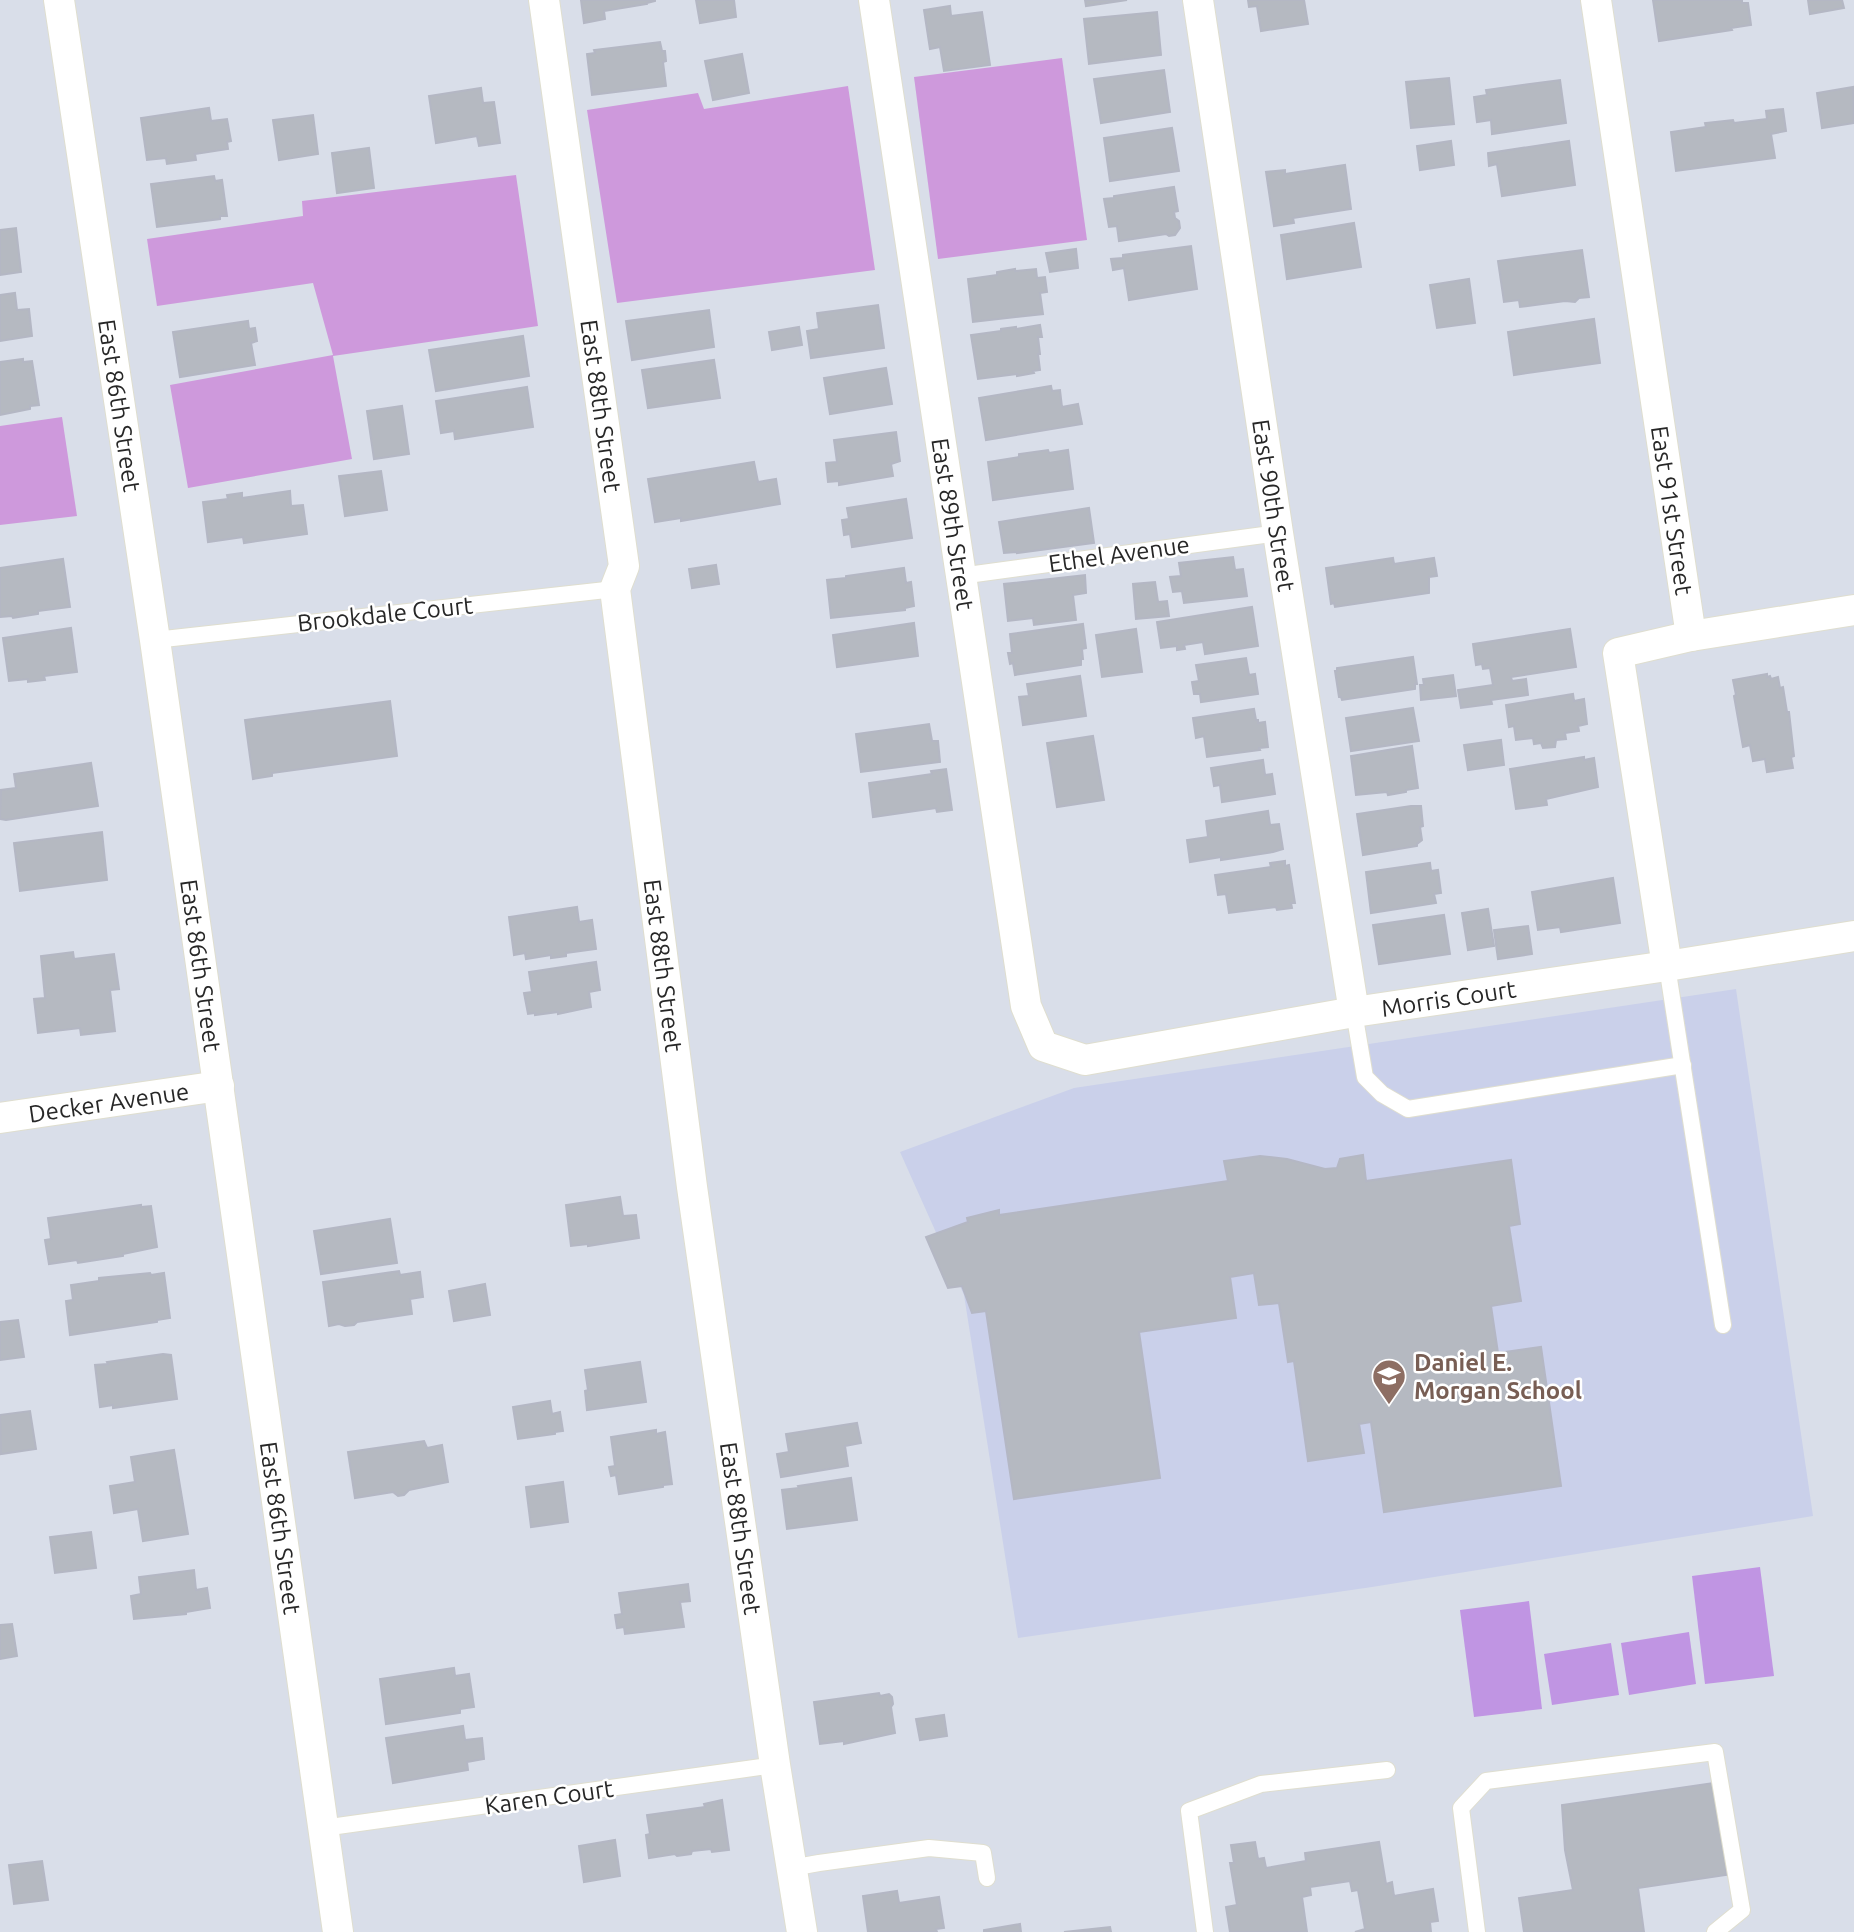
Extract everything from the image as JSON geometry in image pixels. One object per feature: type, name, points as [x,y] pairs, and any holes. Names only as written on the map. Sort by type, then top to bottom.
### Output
[{"type":"street","name":"East 86th Street","points":[[59,0],[155,640],[338,1932]]},
{"type":"street","name":"East 88th Street","points":[[544,0],[624,566],[615,589],[692,1188],[775,1765],[802,1932]]},
{"type":"street","name":"East 89th Street","points":[[874,0],[1026,1006],[1043,1046]]},
{"type":"street","name":"East 90th Street","points":[[1198,0],[1278,533],[1354,1012]]},
{"type":"street","name":"East 91st Street","points":[[1596,0],[1691,636]]},
{"type":"street","points":[[1667,966],[1618,653],[1691,636],[1854,611]]},
{"type":"street","name":"Morris Court","points":[[1043,1046],[1085,1060],[1354,1012],[1854,936]]},
{"type":"street","name":"Decker Avenue","points":[[0,1118],[219,1086]]},
{"type":"lane","name":"Ethel Avenue","points":[[960,576],[1278,533]]},
{"type":"lane","name":"Brookdale Court","points":[[155,640],[615,589]]},
{"type":"lane","points":[[1667,966],[1723,1325]]},
{"type":"lane","points":[[1354,1012],[1365,1077],[1382,1094],[1408,1109],[1683,1065]]},
{"type":"lane","points":[[1477,1932],[1461,1808],[1486,1781],[1715,1752],[1742,1910],[1715,1932]]},
{"type":"lane","name":"Karen Court","points":[[323,1828],[775,1765]]},
{"type":"lane","points":[[1205,1932],[1189,1811],[1261,1784],[1387,1770]]},
{"type":"lane","points":[[791,1868],[929,1848],[983,1853],[987,1878]]},
{"type":"shaded area","points":[[1062,58],[1087,240],[938,259],[914,77]]},
{"type":"shaded area","points":[[848,86],[875,270],[617,303],[587,110],[698,93],[704,109]]},
{"type":"shaded area","points":[[516,175],[538,326],[333,356],[352,459],[188,488],[170,385],[333,355],[313,283],[157,306],[147,239],[303,216],[302,201]]},
{"type":"shaded area","points":[[62,417],[77,516],[0,525],[0,426]]},
{"type":"shaded area","name":"Daniel E. Morgan School","points":[[1736,989],[1813,1516],[1372,1587],[1018,1638],[964,1295],[900,1152],[1074,1088]]},
{"type":"shaded area","points":[[1760,1567],[1774,1676],[1705,1684],[1692,1576]]},
{"type":"shaded area","points":[[1529,1601],[1542,1709],[1474,1717],[1460,1610]]},
{"type":"shaded area","points":[[1689,1632],[1696,1684],[1629,1695],[1621,1643]]},
{"type":"shaded area","points":[[1611,1643],[1619,1695],[1552,1705],[1544,1654]]},
{"type":"building","points":[[581,0],[655,1],[604,11],[605,19],[584,23]]},
{"type":"building","points":[[696,0],[734,0],[736,17],[700,23]]},
{"type":"building","points":[[1085,0],[1127,0],[1086,6]]},
{"type":"building","points":[[1248,0],[1304,0],[1308,24],[1261,31],[1257,6],[1249,7]]},
{"type":"building","points":[[1653,0],[1742,0],[1742,3],[1748,3],[1751,25],[1659,41]]},
{"type":"building","points":[[1808,0],[1842,0],[1844,8],[1810,14]]},
{"type":"building","points":[[950,6],[951,16],[982,12],[990,65],[944,71],[940,47],[930,49],[924,10]]},
{"type":"building","points":[[1157,12],[1161,55],[1089,64],[1084,19]]},
{"type":"building","points":[[660,42],[662,51],[665,51],[666,61],[663,62],[666,86],[592,95],[587,54],[595,53],[594,50]]},
{"type":"building","points":[[742,54],[749,93],[713,100],[705,61]]},
{"type":"building","points":[[1164,70],[1170,112],[1101,123],[1094,79]]},
{"type":"building","points":[[1449,78],[1454,124],[1411,128],[1406,82]]},
{"type":"building","points":[[1560,80],[1566,123],[1492,134],[1491,120],[1477,122],[1474,97],[1487,95],[1486,90]]},
{"type":"building","points":[[1853,87],[1854,123],[1822,128],[1817,93]]},
{"type":"building","points":[[481,88],[483,103],[494,102],[500,143],[479,146],[477,136],[436,143],[429,96]]},
{"type":"building","points":[[209,108],[211,121],[227,119],[231,141],[227,142],[228,149],[195,154],[196,160],[167,164],[166,158],[147,160],[141,118]]},
{"type":"building","points":[[1783,109],[1786,131],[1771,134],[1775,158],[1676,171],[1671,132],[1706,127],[1705,123],[1767,119],[1766,111]]},
{"type":"building","points":[[313,115],[318,154],[279,160],[273,120]]},
{"type":"building","points":[[1172,128],[1179,171],[1110,181],[1104,138]]},
{"type":"building","points":[[1451,141],[1454,165],[1420,170],[1417,146]]},
{"type":"building","points":[[1569,141],[1575,185],[1502,196],[1497,164],[1489,166],[1488,153]]},
{"type":"building","points":[[369,148],[374,188],[337,193],[332,153]]},
{"type":"building","points":[[1345,165],[1351,209],[1293,218],[1294,223],[1274,226],[1266,172],[1285,170],[1285,174]]},
{"type":"building","points":[[214,176],[215,181],[222,180],[227,216],[157,227],[151,184]]},
{"type":"building","points":[[1174,187],[1178,211],[1174,212],[1180,228],[1175,235],[1119,241],[1117,226],[1109,227],[1104,199]]},
{"type":"building","points":[[1354,223],[1361,267],[1287,279],[1281,235]]},
{"type":"building","points":[[16,228],[21,272],[0,275],[0,230]]},
{"type":"building","points":[[1191,246],[1197,289],[1129,300],[1124,268],[1113,270],[1111,259]]},
{"type":"building","points":[[1076,249],[1078,268],[1050,272],[1046,253]]},
{"type":"building","points":[[1582,250],[1589,297],[1579,298],[1575,302],[1520,307],[1519,300],[1504,302],[1498,261]]},
{"type":"building","points":[[1036,269],[1037,278],[1045,277],[1047,292],[1040,293],[1043,314],[973,322],[968,279],[997,275],[997,272]]},
{"type":"building","points":[[1469,279],[1475,323],[1437,328],[1430,285]]},
{"type":"building","points":[[15,293],[17,310],[29,309],[32,336],[0,341],[0,295]]},
{"type":"building","points":[[878,305],[884,348],[811,358],[807,331],[819,329],[817,313]]},
{"type":"building","points":[[709,310],[714,347],[632,360],[626,321]]},
{"type":"building","points":[[1594,319],[1600,363],[1514,375],[1508,332]]},
{"type":"building","points":[[248,321],[249,329],[255,328],[257,341],[251,343],[255,365],[180,377],[173,332]]},
{"type":"building","points":[[1040,325],[1040,370],[1017,376],[978,379],[971,335]]},
{"type":"building","points":[[799,327],[802,345],[772,350],[769,332]]},
{"type":"building","points":[[523,336],[529,376],[436,391],[429,350]]},
{"type":"building","points":[[23,359],[23,362],[32,361],[39,405],[0,415],[0,362]]},
{"type":"building","points":[[714,360],[720,398],[648,408],[642,370]]},
{"type":"building","points":[[886,368],[892,404],[830,414],[824,378]]},
{"type":"building","points":[[1051,386],[1052,391],[1060,390],[1062,407],[1078,404],[1082,424],[986,440],[979,398]]},
{"type":"building","points":[[527,387],[533,427],[455,439],[454,431],[441,433],[436,401]]},
{"type":"building","points":[[402,406],[409,454],[374,459],[367,411]]},
{"type":"building","points":[[896,432],[900,461],[891,464],[893,476],[839,485],[839,481],[828,482],[826,463],[837,462],[834,440]]},
{"type":"building","points":[[1048,450],[1049,453],[1068,450],[1073,489],[993,500],[988,462]]},
{"type":"building","points":[[754,462],[758,482],[776,479],[780,504],[681,521],[681,518],[655,522],[648,479]]},
{"type":"building","points":[[381,471],[387,510],[345,516],[339,476]]},
{"type":"building","points":[[290,491],[291,506],[303,505],[307,534],[244,543],[243,537],[208,542],[203,502],[228,499],[227,495],[242,493],[242,498]]},
{"type":"building","points":[[906,499],[912,538],[852,547],[850,534],[844,535],[842,520],[849,519],[847,508]]},
{"type":"building","points":[[1089,508],[1094,543],[1004,553],[999,522]]},
{"type":"building","points":[[1233,557],[1235,570],[1243,569],[1247,596],[1184,603],[1182,591],[1173,592],[1170,577],[1181,576],[1179,563]]},
{"type":"building","points":[[1393,558],[1394,564],[1434,558],[1437,576],[1429,577],[1429,593],[1335,607],[1334,603],[1331,604],[1326,568]]},
{"type":"building","points":[[63,559],[70,607],[38,611],[38,614],[13,618],[0,617],[0,568]]},
{"type":"building","points":[[716,565],[719,584],[692,588],[689,569]]},
{"type":"building","points":[[904,568],[906,583],[911,582],[914,606],[905,610],[831,618],[827,580]]},
{"type":"building","points":[[1085,575],[1086,593],[1073,595],[1076,620],[1034,625],[1033,618],[1008,621],[1004,584]]},
{"type":"building","points":[[1155,582],[1158,602],[1167,601],[1169,616],[1136,619],[1133,584]]},
{"type":"building","points":[[1252,607],[1258,646],[1205,654],[1203,642],[1184,645],[1185,649],[1177,650],[1177,646],[1161,648],[1157,622]]},
{"type":"building","points":[[914,623],[918,656],[837,667],[833,635]]},
{"type":"building","points":[[1083,624],[1086,648],[1082,649],[1081,665],[1015,675],[1008,653],[1012,653],[1010,634]]},
{"type":"building","points":[[71,628],[77,672],[44,676],[45,680],[9,681],[3,638]]},
{"type":"building","points":[[1136,629],[1142,672],[1102,677],[1096,635]]},
{"type":"building","points":[[1570,629],[1576,667],[1511,677],[1512,681],[1526,679],[1528,695],[1491,700],[1492,704],[1461,708],[1458,690],[1493,685],[1490,668],[1483,669],[1482,664],[1476,665],[1473,644]]},
{"type":"building","points":[[1413,657],[1417,684],[1415,689],[1342,700],[1339,697],[1335,671],[1337,668]]},
{"type":"building","points":[[1246,658],[1249,675],[1255,674],[1258,694],[1201,702],[1200,694],[1194,694],[1192,682],[1199,681],[1196,665]]},
{"type":"building","points":[[1767,674],[1771,679],[1778,677],[1780,688],[1783,687],[1794,756],[1791,757],[1793,768],[1767,772],[1765,759],[1753,761],[1750,745],[1743,747],[1733,680]]},
{"type":"building","points":[[1453,675],[1456,696],[1421,700],[1420,685],[1424,685],[1423,679]]},
{"type":"building","points":[[1080,676],[1086,716],[1023,725],[1019,697],[1029,696],[1027,684]]},
{"type":"building","points":[[1573,694],[1574,701],[1584,699],[1587,724],[1578,726],[1579,731],[1565,733],[1566,739],[1556,740],[1555,747],[1543,748],[1541,743],[1534,744],[1533,738],[1516,740],[1514,726],[1509,727],[1506,705]]},
{"type":"building","points":[[390,701],[397,756],[272,773],[272,776],[253,779],[245,720]]},
{"type":"building","points":[[1413,708],[1419,741],[1351,751],[1346,718]]},
{"type":"building","points":[[1254,709],[1258,723],[1265,722],[1268,747],[1207,757],[1204,736],[1196,738],[1193,718]]},
{"type":"building","points":[[929,724],[932,741],[938,741],[940,762],[861,772],[856,734]]},
{"type":"building","points":[[1093,736],[1104,800],[1057,807],[1047,743]]},
{"type":"building","points":[[1501,740],[1504,765],[1468,770],[1464,745]]},
{"type":"building","points":[[1412,746],[1418,788],[1388,795],[1387,792],[1356,795],[1351,756]]},
{"type":"building","points":[[1584,757],[1584,760],[1594,758],[1598,787],[1546,799],[1547,805],[1516,809],[1510,769]]},
{"type":"building","points":[[1263,760],[1265,775],[1272,774],[1275,794],[1222,802],[1220,785],[1214,786],[1211,768]]},
{"type":"building","points":[[91,763],[98,806],[0,819],[1,790],[16,788],[14,774]]},
{"type":"building","points":[[946,769],[952,810],[937,812],[936,808],[873,817],[869,783],[932,774],[931,771]]},
{"type":"building","points":[[1421,806],[1422,840],[1417,846],[1363,855],[1357,814]]},
{"type":"building","points":[[1268,811],[1270,825],[1279,824],[1283,849],[1221,860],[1221,857],[1190,862],[1187,840],[1208,837],[1206,821]]},
{"type":"building","points":[[102,832],[107,880],[20,891],[14,843]]},
{"type":"building","points":[[1285,861],[1285,866],[1289,865],[1295,903],[1291,903],[1292,908],[1277,910],[1276,907],[1229,913],[1226,894],[1218,895],[1215,875],[1271,867],[1270,863]]},
{"type":"building","points":[[1430,863],[1431,871],[1438,870],[1441,893],[1434,894],[1436,903],[1371,913],[1366,872]]},
{"type":"building","points":[[1613,878],[1620,923],[1561,932],[1560,927],[1538,930],[1532,892]]},
{"type":"building","points":[[577,907],[579,922],[592,920],[596,949],[551,958],[551,955],[526,959],[525,953],[514,955],[509,917]]},
{"type":"building","points":[[1488,909],[1494,946],[1468,950],[1462,913]]},
{"type":"building","points":[[1444,915],[1450,954],[1379,964],[1373,925]]},
{"type":"building","points":[[1528,926],[1532,954],[1498,959],[1494,930]]},
{"type":"building","points":[[73,952],[74,959],[114,954],[119,989],[110,990],[115,1031],[81,1035],[80,1028],[38,1033],[34,999],[45,998],[41,956]]},
{"type":"building","points":[[596,962],[600,990],[589,992],[591,1007],[558,1014],[528,1014],[524,993],[532,992],[529,972]]},
{"type":"building","points":[[1363,1155],[1366,1181],[1511,1160],[1520,1224],[1509,1226],[1521,1301],[1491,1306],[1498,1353],[1541,1347],[1561,1486],[1384,1512],[1371,1422],[1359,1424],[1364,1453],[1308,1461],[1294,1361],[1288,1362],[1279,1303],[1259,1305],[1254,1273],[1230,1277],[1236,1318],[1139,1332],[1160,1478],[1014,1499],[986,1311],[972,1313],[962,1286],[948,1288],[926,1237],[968,1222],[967,1218],[999,1210],[999,1215],[1228,1181],[1224,1161],[1260,1156],[1287,1159],[1325,1169],[1337,1168],[1340,1159]]},
{"type":"building","points":[[620,1197],[623,1216],[636,1215],[639,1238],[571,1246],[566,1205]]},
{"type":"building","points":[[141,1205],[151,1206],[157,1247],[123,1256],[78,1263],[77,1260],[49,1264],[45,1240],[51,1239],[48,1218]]},
{"type":"building","points":[[390,1219],[397,1263],[321,1274],[314,1231]]},
{"type":"building","points":[[399,1271],[400,1275],[420,1272],[423,1297],[410,1299],[412,1314],[357,1322],[354,1325],[329,1326],[323,1282]]},
{"type":"building","points":[[164,1273],[170,1318],[70,1335],[66,1301],[73,1300],[71,1285],[99,1281],[99,1278]]},
{"type":"building","points":[[485,1284],[490,1315],[454,1321],[449,1291]]},
{"type":"building","points":[[18,1320],[24,1357],[0,1360],[0,1322]]},
{"type":"building","points":[[171,1355],[177,1399],[113,1408],[113,1405],[100,1407],[95,1365]]},
{"type":"building","points":[[640,1362],[646,1402],[587,1410],[585,1370]]},
{"type":"building","points":[[550,1401],[552,1414],[560,1412],[563,1431],[518,1439],[513,1407]]},
{"type":"building","points":[[30,1411],[36,1449],[1,1454],[0,1415]]},
{"type":"building","points":[[857,1423],[861,1443],[845,1446],[848,1466],[781,1477],[777,1454],[789,1452],[786,1434]]},
{"type":"building","points":[[656,1430],[656,1434],[665,1432],[672,1484],[619,1494],[616,1475],[611,1476],[609,1467],[615,1466],[611,1437]]},
{"type":"building","points":[[424,1441],[427,1448],[442,1445],[448,1482],[409,1490],[404,1495],[398,1496],[393,1492],[355,1498],[348,1452]]},
{"type":"building","points":[[174,1450],[188,1534],[143,1541],[138,1509],[114,1513],[110,1486],[135,1482],[131,1457]]},
{"type":"building","points":[[851,1478],[857,1520],[787,1529],[782,1490]]},
{"type":"building","points":[[563,1482],[568,1522],[531,1527],[526,1487]]},
{"type":"building","points":[[91,1532],[96,1568],[55,1573],[50,1537]]},
{"type":"building","points":[[194,1570],[196,1590],[207,1588],[210,1608],[186,1614],[134,1619],[131,1596],[141,1594],[139,1577]]},
{"type":"building","points":[[688,1584],[690,1601],[680,1602],[684,1627],[625,1634],[624,1627],[617,1628],[615,1615],[622,1614],[619,1593]]},
{"type":"building","points":[[12,1624],[17,1656],[0,1659],[0,1625]]},
{"type":"building","points":[[454,1668],[455,1676],[469,1674],[474,1707],[460,1709],[460,1713],[386,1724],[380,1679]]},
{"type":"building","points":[[879,1693],[880,1696],[889,1694],[892,1697],[895,1733],[844,1744],[844,1741],[820,1744],[814,1702]]},
{"type":"building","points":[[944,1715],[947,1736],[920,1740],[916,1719]]},
{"type":"building","points":[[463,1726],[465,1740],[482,1738],[484,1759],[467,1762],[468,1770],[393,1783],[386,1738]]},
{"type":"building","points":[[1713,1783],[1726,1827],[1726,1875],[1638,1888],[1644,1932],[1524,1932],[1519,1898],[1573,1890],[1565,1850],[1562,1805]]},
{"type":"building","points":[[722,1800],[729,1850],[712,1852],[711,1849],[649,1858],[646,1835],[650,1834],[647,1815],[705,1807],[704,1804]]},
{"type":"building","points":[[615,1840],[620,1876],[584,1882],[579,1846]]},
{"type":"building","points":[[1255,1842],[1258,1859],[1264,1858],[1266,1868],[1306,1861],[1305,1853],[1379,1842],[1386,1884],[1392,1882],[1394,1896],[1433,1889],[1438,1921],[1430,1922],[1431,1932],[1355,1932],[1365,1929],[1358,1890],[1352,1891],[1350,1881],[1310,1887],[1311,1895],[1302,1897],[1307,1932],[1230,1932],[1226,1907],[1237,1905],[1230,1863],[1234,1863],[1231,1845]]},
{"type":"building","points":[[42,1861],[48,1900],[14,1904],[9,1865]]},
{"type":"building","points":[[897,1891],[899,1903],[939,1897],[944,1928],[936,1929],[937,1932],[868,1932],[863,1896]]},
{"type":"building","points":[[1020,1924],[1021,1932],[984,1932],[984,1930]]},
{"type":"building","points":[[1110,1927],[1111,1932],[1064,1932]]},
{"type":"place","name":"Daniel E. Morgan School","points":[[1389,1406]]}]
